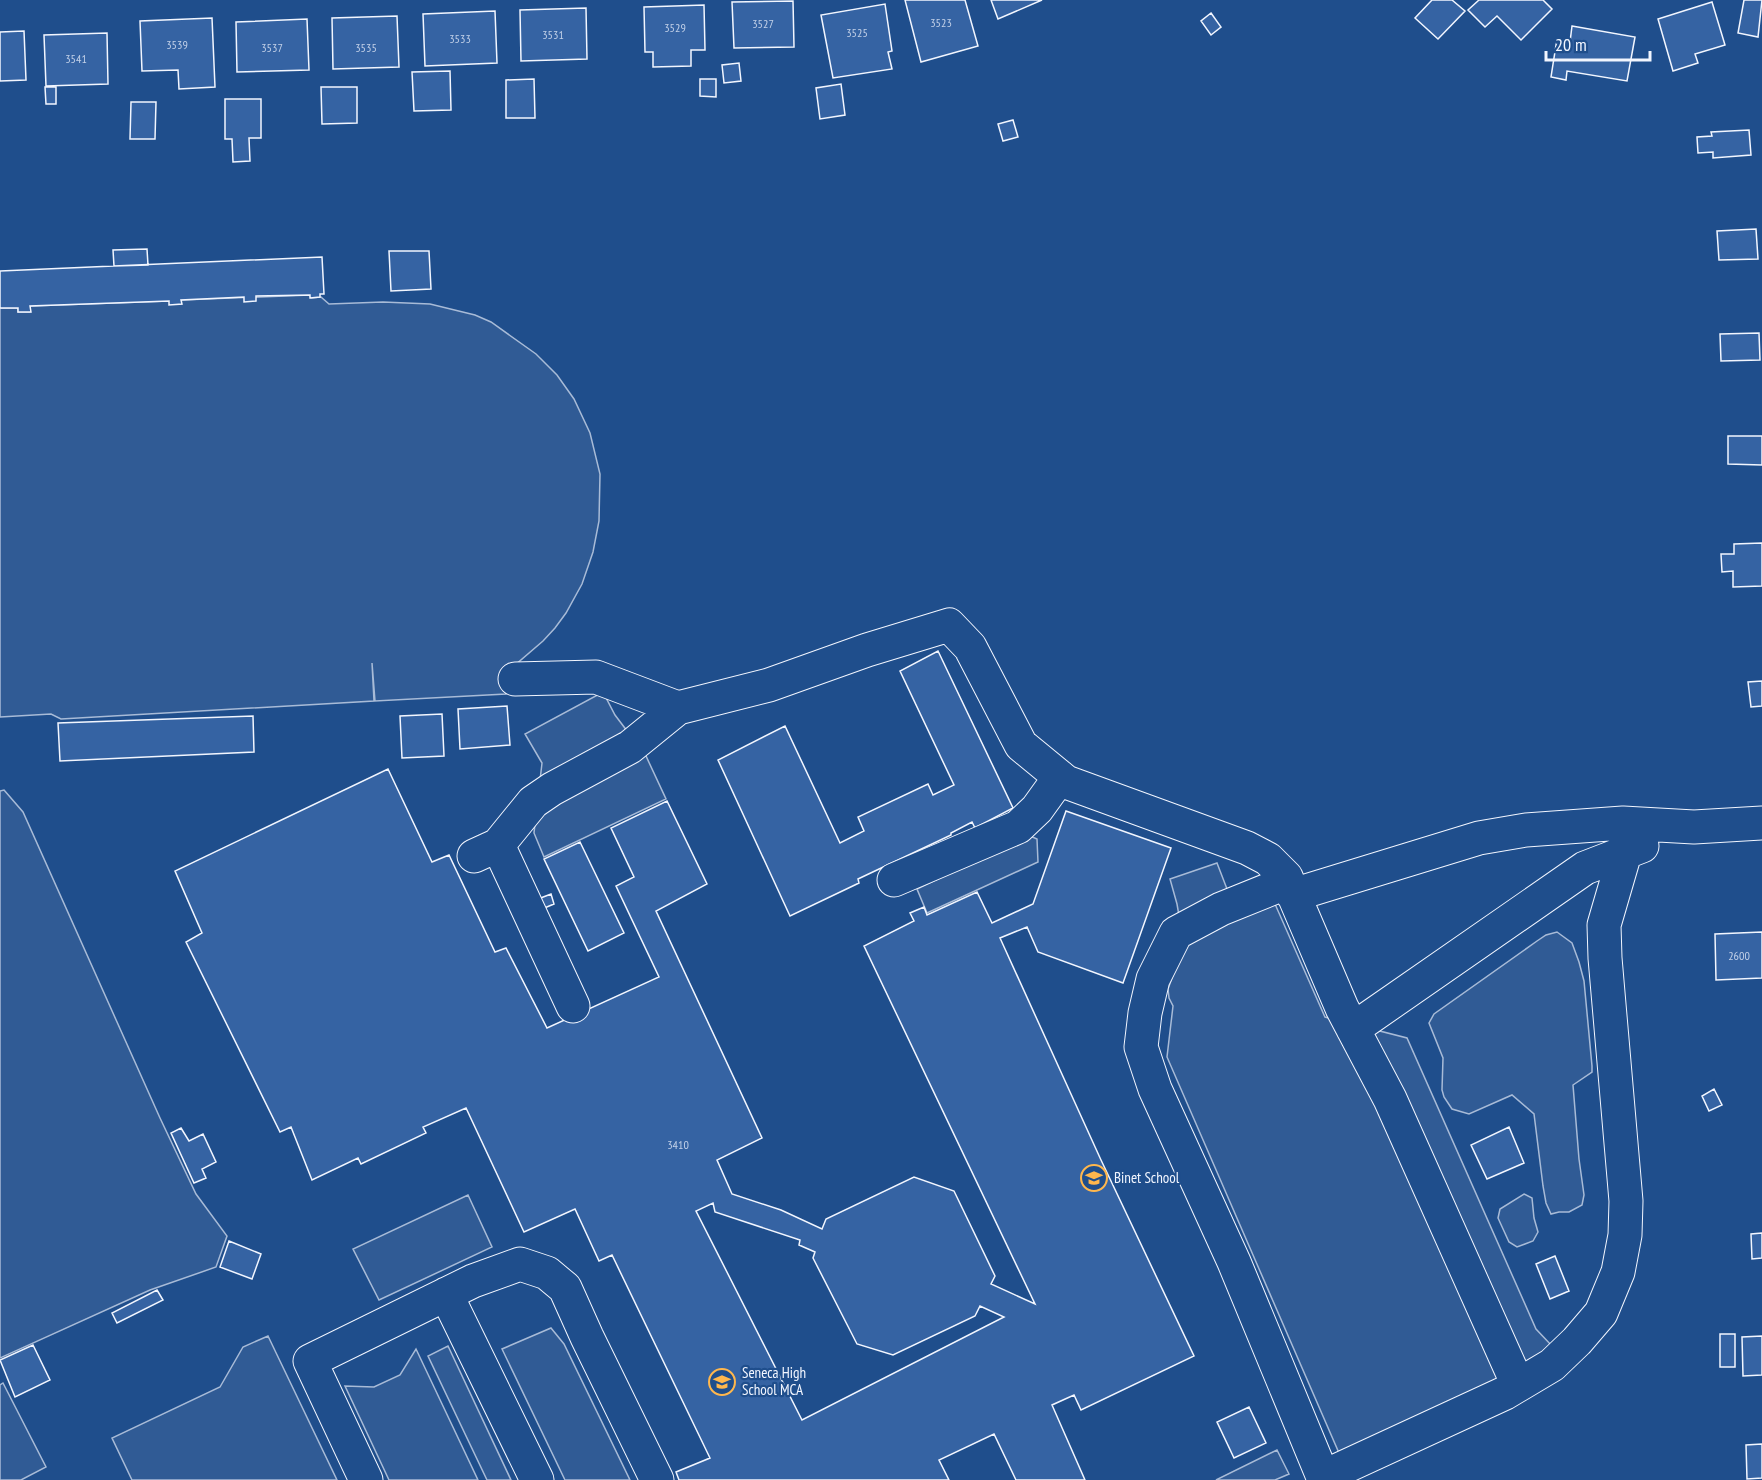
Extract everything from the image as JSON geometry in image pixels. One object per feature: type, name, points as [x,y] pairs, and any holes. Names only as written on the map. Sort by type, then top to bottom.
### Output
[{"type":"street","points":[[573,1006],[486,850],[533,802],[552,789],[630,747],[678,708],[769,685],[949,625],[970,647],[1021,745],[1066,782],[1247,848],[1268,859],[1286,877],[1342,1008],[1390,1099],[1518,1385]]},
{"type":"street","points":[[515,679],[596,677],[678,708]]},
{"type":"street","points":[[894,880],[1018,827],[1036,809],[1060,777]]},
{"type":"street","points":[[1625,853],[1604,925],[1626,1200],[1625,1235],[1618,1272],[1600,1313],[1552,1365],[1505,1393],[1321,1479],[1234,1262],[1155,1089],[1141,1047],[1145,1013],[1154,979],[1176,933],[1221,909],[1479,837],[1526,830],[1623,823],[1694,827],[1762,823]]},
{"type":"street","points":[[1353,1029],[1586,868],[1694,827]]},
{"type":"street","points":[[366,1480],[310,1361],[473,1281],[520,1264],[547,1273],[566,1288],[657,1480]]},
{"type":"street","points":[[446,1294],[537,1480]]},
{"type":"shaded area","points":[[310,295],[311,298],[321,297],[329,304],[383,302],[430,304],[475,315],[491,322],[536,354],[557,375],[574,399],[590,433],[600,474],[599,521],[593,552],[582,584],[555,628],[514,666],[506,694],[375,701],[372,663],[374,701],[61,719],[51,714],[0,717],[0,308],[18,308],[18,312],[30,312],[30,306],[169,301],[181,304],[181,300]]},
{"type":"shaded area","points":[[603,692],[615,715],[646,756],[666,799],[544,857],[534,833],[542,763],[525,734]]},
{"type":"shaded area","points":[[4,790],[23,812],[196,1194],[227,1236],[216,1267],[150,1290],[0,1358],[0,791]]},
{"type":"shaded area","points":[[1028,835],[1037,839],[1038,862],[927,913],[917,889]]},
{"type":"shaded area","points":[[1217,863],[1227,889],[1275,904],[1325,1017],[1407,1038],[1536,1329],[1553,1347],[1498,1382],[1339,1453],[1167,1057],[1173,1006],[1168,989],[1184,945],[1170,879]]},
{"type":"shaded area","points":[[1557,932],[1572,943],[1584,981],[1592,1072],[1573,1085],[1584,1195],[1582,1205],[1569,1212],[1551,1214],[1543,1186],[1534,1114],[1512,1095],[1469,1114],[1452,1109],[1442,1090],[1443,1058],[1429,1023],[1434,1014],[1546,935]]},
{"type":"shaded area","points":[[1524,1194],[1532,1198],[1538,1232],[1533,1241],[1517,1247],[1509,1242],[1498,1218],[1500,1209]]},
{"type":"shaded area","points":[[468,1195],[492,1247],[379,1300],[353,1249]]},
{"type":"shaded area","points":[[551,1328],[564,1344],[630,1480],[565,1480],[502,1349]]},
{"type":"shaded area","points":[[268,1336],[337,1480],[132,1480],[112,1438],[220,1387],[243,1347]]},
{"type":"shaded area","points":[[448,1346],[511,1480],[487,1480],[428,1356]]},
{"type":"shaded area","points":[[416,1349],[478,1480],[389,1480],[345,1386],[374,1387],[400,1375]]},
{"type":"shaded area","points":[[3,1383],[46,1467],[21,1480],[0,1480],[0,1385]]},
{"type":"shaded area","points":[[1277,1450],[1289,1474],[1275,1480],[1216,1480]]},
{"type":"building","points":[[905,0],[965,0],[978,46],[921,62]]},
{"type":"building","points":[[991,0],[1042,0],[998,19]]},
{"type":"building","points":[[1432,0],[1452,0],[1465,11],[1438,39],[1415,18]]},
{"type":"building","points":[[1479,0],[1543,0],[1552,9],[1521,40],[1497,16],[1485,27],[1468,10]]},
{"type":"building","points":[[1744,0],[1762,0],[1758,37],[1738,33]]},
{"type":"building","points":[[793,1],[794,47],[734,48],[732,2]]},
{"type":"building","points":[[1712,2],[1725,45],[1695,54],[1698,63],[1673,71],[1658,19]]},
{"type":"building","points":[[885,4],[892,51],[888,52],[892,69],[833,78],[821,15]]},
{"type":"building","points":[[704,5],[705,50],[691,50],[691,66],[653,67],[653,52],[645,52],[644,7]]},
{"type":"building","points":[[586,8],[587,59],[521,61],[520,10]]},
{"type":"building","points":[[495,11],[497,63],[425,66],[423,14]]},
{"type":"building","points":[[1211,13],[1221,27],[1211,35],[1201,21]]},
{"type":"building","points":[[397,16],[399,67],[333,69],[332,18]]},
{"type":"building","points":[[212,18],[215,87],[179,89],[178,70],[142,71],[140,21]]},
{"type":"building","points":[[307,19],[309,70],[237,72],[236,22]]},
{"type":"building","points":[[1572,26],[1635,37],[1627,81],[1567,71],[1566,80],[1551,77],[1557,39],[1570,42]]},
{"type":"building","points":[[24,31],[26,80],[0,81],[0,32]]},
{"type":"building","points":[[107,33],[108,84],[46,86],[44,35]]},
{"type":"building","points":[[739,63],[741,81],[724,83],[722,65]]},
{"type":"building","points":[[450,71],[451,110],[414,111],[412,72]]},
{"type":"building","points":[[534,79],[535,118],[506,118],[506,80]]},
{"type":"building","points":[[700,79],[716,79],[716,97],[700,96]]},
{"type":"building","points":[[841,84],[845,115],[820,119],[816,88]]},
{"type":"building","points":[[45,87],[56,87],[56,104],[46,104]]},
{"type":"building","points":[[321,87],[357,87],[357,123],[322,124]]},
{"type":"building","points":[[225,99],[261,99],[261,138],[249,138],[250,161],[233,162],[232,139],[225,139]]},
{"type":"building","points":[[131,102],[156,102],[155,139],[130,139]]},
{"type":"building","points":[[1013,120],[1018,137],[1003,141],[998,124]]},
{"type":"building","points":[[1749,130],[1751,155],[1713,158],[1713,152],[1698,153],[1697,137],[1712,136],[1711,132]]},
{"type":"building","points":[[1756,229],[1758,259],[1719,260],[1717,231]]},
{"type":"building","points":[[147,249],[148,265],[114,266],[113,250]]},
{"type":"building","points":[[389,251],[429,251],[431,289],[391,291]]},
{"type":"building","points":[[322,257],[324,294],[320,294],[320,297],[310,298],[310,295],[256,296],[256,301],[244,302],[244,297],[181,300],[182,304],[169,305],[169,301],[30,306],[31,312],[18,312],[18,308],[0,308],[0,271]]},
{"type":"building","points":[[1759,333],[1760,360],[1721,361],[1720,334]]},
{"type":"building","points":[[1728,436],[1762,436],[1762,465],[1728,464]]},
{"type":"building","points":[[1762,543],[1762,586],[1733,587],[1733,571],[1722,572],[1721,554],[1734,554],[1734,544]]},
{"type":"building","points":[[938,651],[1013,808],[975,828],[972,822],[951,835],[858,879],[859,883],[790,916],[718,760],[785,726],[840,843],[864,831],[858,817],[928,784],[933,795],[954,785],[900,671]]},
{"type":"building","points":[[1762,681],[1762,706],[1751,707],[1748,682]]},
{"type":"building","points":[[507,706],[510,745],[460,749],[458,709]]},
{"type":"building","points":[[442,714],[444,756],[402,758],[400,716]]},
{"type":"building","points":[[253,716],[254,752],[60,761],[58,723]]},
{"type":"building","points":[[388,769],[432,862],[449,855],[495,952],[506,948],[547,1028],[659,977],[616,886],[634,877],[611,828],[667,801],[707,884],[656,911],[762,1138],[717,1160],[732,1194],[781,1210],[822,1229],[826,1219],[914,1177],[954,1191],[995,1276],[991,1284],[1035,1304],[864,946],[914,921],[910,913],[924,907],[927,915],[977,892],[992,923],[1033,904],[1066,811],[1171,848],[1123,983],[1038,952],[1027,927],[1000,938],[1101,1160],[1194,1356],[1081,1410],[1074,1395],[1052,1405],[1085,1480],[1016,1480],[994,1434],[939,1460],[949,1480],[679,1480],[676,1472],[710,1458],[612,1255],[599,1261],[575,1209],[524,1232],[466,1108],[423,1127],[426,1133],[361,1164],[358,1158],[312,1180],[291,1127],[280,1132],[186,942],[202,933],[175,871]],"holes":[[[713,1203],[715,1212],[800,1240],[799,1245],[815,1252],[813,1258],[857,1344],[893,1355],[975,1316],[980,1306],[1004,1317],[802,1420],[696,1211]]]},
{"type":"building","points":[[580,842],[624,933],[588,951],[544,859]]},
{"type":"building","points":[[551,894],[554,904],[542,909],[538,899]]},
{"type":"building","points":[[1762,932],[1762,978],[1716,980],[1715,934]]},
{"type":"building","points":[[1714,1089],[1722,1105],[1709,1111],[1702,1096]]},
{"type":"building","points":[[1509,1127],[1524,1163],[1487,1179],[1471,1145]]},
{"type":"building","points":[[181,1128],[189,1141],[203,1134],[216,1162],[202,1169],[206,1178],[194,1183],[171,1133]]},
{"type":"building","points":[[1762,1233],[1762,1258],[1752,1259],[1751,1234]]},
{"type":"building","points":[[229,1241],[261,1254],[252,1279],[220,1267]]},
{"type":"building","points":[[1555,1256],[1569,1291],[1550,1299],[1536,1264]]},
{"type":"building","points":[[157,1290],[163,1300],[117,1323],[112,1313]]},
{"type":"building","points":[[1720,1334],[1735,1334],[1735,1367],[1720,1367]]},
{"type":"building","points":[[1762,1336],[1762,1375],[1743,1376],[1742,1337]]},
{"type":"building","points":[[33,1345],[50,1380],[15,1397],[0,1360]]},
{"type":"building","points":[[1249,1407],[1266,1443],[1234,1458],[1217,1422]]},
{"type":"building","points":[[1762,1444],[1762,1478],[1747,1479],[1746,1445]]},
{"type":"place","name":"Binet School","points":[[1094,1178]]},
{"type":"place","name":"Seneca High School MCA","points":[[722,1382]]}]
